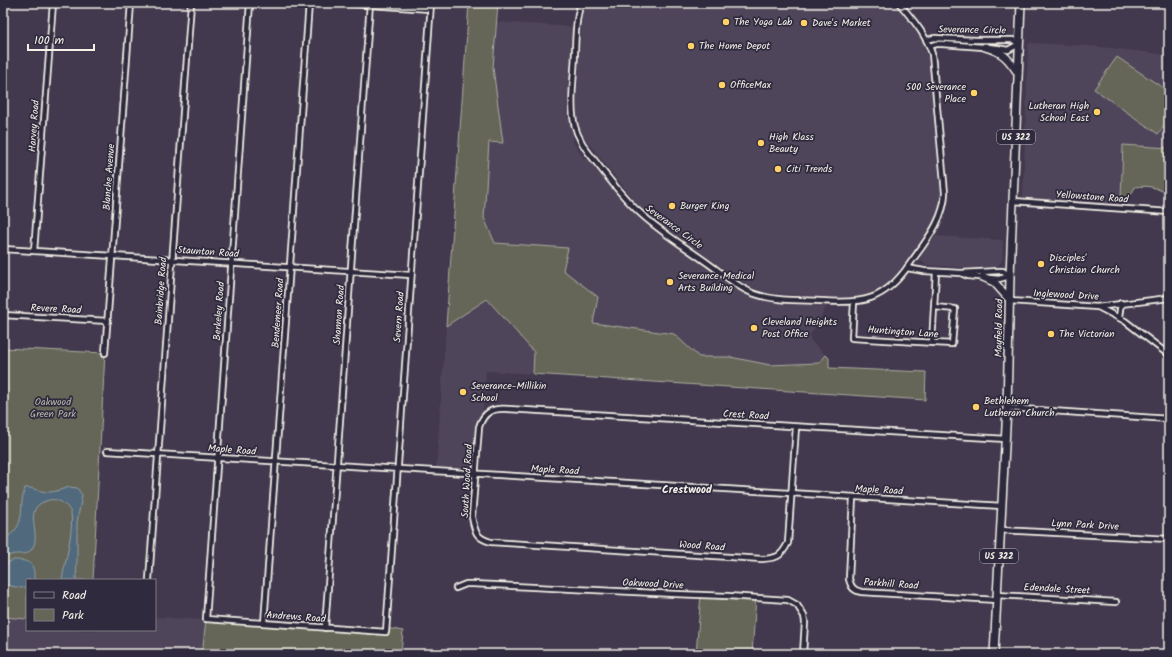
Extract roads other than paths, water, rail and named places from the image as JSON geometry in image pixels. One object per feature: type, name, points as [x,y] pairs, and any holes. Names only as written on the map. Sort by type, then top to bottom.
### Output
[{"type":"main road","name":"Mayfield Road","points":[[994,654],[1008,408],[1010,276],[1021,3]]},
{"type":"main road","points":[[985,47],[1001,52],[1008,58],[1018,73]]},
{"type":"main road","points":[[983,277],[994,282],[1010,301]]},
{"type":"street","name":"Harvey Road","points":[[34,251],[53,3]]},
{"type":"street","name":"Blanche Avenue","points":[[105,353],[131,3]]},
{"type":"street","name":"Bainbridge Road","points":[[150,579],[191,3]]},
{"type":"street","name":"Berkeley Road","points":[[206,620],[250,3]]},
{"type":"street","name":"Bendemeer Road","points":[[264,623],[309,3]]},
{"type":"street","points":[[341,3],[430,9]]},
{"type":"street","name":"Severn Road","points":[[386,632],[431,3]]},
{"type":"street","name":"Severance Circle","points":[[582,3],[577,21],[572,106],[574,123],[581,143],[636,209],[668,235],[753,293],[765,297],[841,302],[854,302],[872,298],[883,293],[895,283],[938,222],[942,214],[945,199],[934,67],[930,46],[899,3]]},
{"type":"street","name":"Shannon Road","points":[[325,628],[370,4]]},
{"type":"street","name":"Severance Circle","points":[[927,40],[934,38],[1013,40],[1019,44],[1008,50],[936,44],[930,46]]},
{"type":"street","points":[[969,46],[970,40]]},
{"type":"street","name":"Yellowstone Road","points":[[1013,201],[1169,212]]},
{"type":"street","name":"Staunton Road","points":[[3,249],[411,274]]},
{"type":"street","points":[[907,268],[936,272],[961,273],[1003,271],[1010,276]]},
{"type":"street","points":[[932,343],[936,272]]},
{"type":"street","points":[[961,273],[968,276],[999,279],[1010,276]]},
{"type":"street","name":"Inglewood Drive","points":[[1010,301],[1097,307],[1169,298]]},
{"type":"street","name":"Huntington Lane","points":[[854,302],[852,338],[952,344],[955,309],[934,307]]},
{"type":"street","points":[[1119,317],[1121,304]]},
{"type":"street","points":[[1097,307],[1119,317],[1137,329],[1169,355]]},
{"type":"street","name":"Revere Road","points":[[3,315],[108,321]]},
{"type":"street","points":[[1008,408],[1169,419]]},
{"type":"street","name":"Crest Road","points":[[487,413],[495,409],[508,409],[1006,439]]},
{"type":"street","name":"South Wood Road","points":[[487,413],[483,417],[479,427],[472,517],[475,532],[482,540],[491,542]]},
{"type":"street","name":"Wood Road","points":[[491,542],[762,559],[776,558],[784,552],[788,543],[796,427]]},
{"type":"street","name":"Maple Road","points":[[107,451],[1002,506]]},
{"type":"street","name":"Parkhill Road","points":[[854,497],[849,579],[852,588],[861,592],[997,598]]},
{"type":"street","name":"Lynn Park Drive","points":[[1001,530],[1169,539]]},
{"type":"street","name":"Oakwood Drive","points":[[456,588],[466,584],[472,584],[735,596],[788,600],[797,605],[804,616],[803,654]]},
{"type":"street","name":"Edendale Street","points":[[997,598],[1116,602]]},
{"type":"street","name":"Andrews Road","points":[[206,620],[386,632]]},
{"type":"water","points":[[70,487],[77,488],[82,495],[77,522],[76,579],[62,579],[72,520],[71,513],[68,508],[57,500],[46,501],[38,505],[35,510],[33,517],[35,538],[34,545],[30,551],[24,554],[11,555],[3,560],[3,540],[17,528],[19,524],[25,488],[48,492]]},
{"type":"water","points":[[14,560],[24,561],[32,566],[34,579],[26,579],[26,587],[20,588],[3,584],[3,567]]},
{"type":"place","name":"The Yoga Lab","points":[[726,22]]},
{"type":"place","name":"Dave's Market","points":[[804,23]]},
{"type":"place","name":"The Home Depot","points":[[691,46]]},
{"type":"place","name":"OfficeMax","points":[[722,85]]},
{"type":"place","name":"500 Severance Place","points":[[974,93]]},
{"type":"place","name":"Lutheran High School East","points":[[1097,112]]},
{"type":"place","name":"High Klass Beauty","points":[[761,143]]},
{"type":"place","name":"Citi Trends","points":[[778,169]]},
{"type":"place","name":"Burger King","points":[[672,206]]},
{"type":"place","name":"Disciples' Christian Church","points":[[1041,264]]},
{"type":"place","name":"Severance Medical Arts Building","points":[[670,282]]},
{"type":"place","name":"Cleveland Heights Post Office","points":[[754,328]]},
{"type":"place","name":"The Victorian","points":[[1051,334]]},
{"type":"place","name":"Severance-Millikin School","points":[[463,392]]},
{"type":"place","name":"Bethlehem Lutheran Church","points":[[976,407]]},
{"type":"district","name":"Crestwood","points":[[687,490]]},
{"type":"park label","name":"Oakwood Green Park","points":[[53,408]]}]
